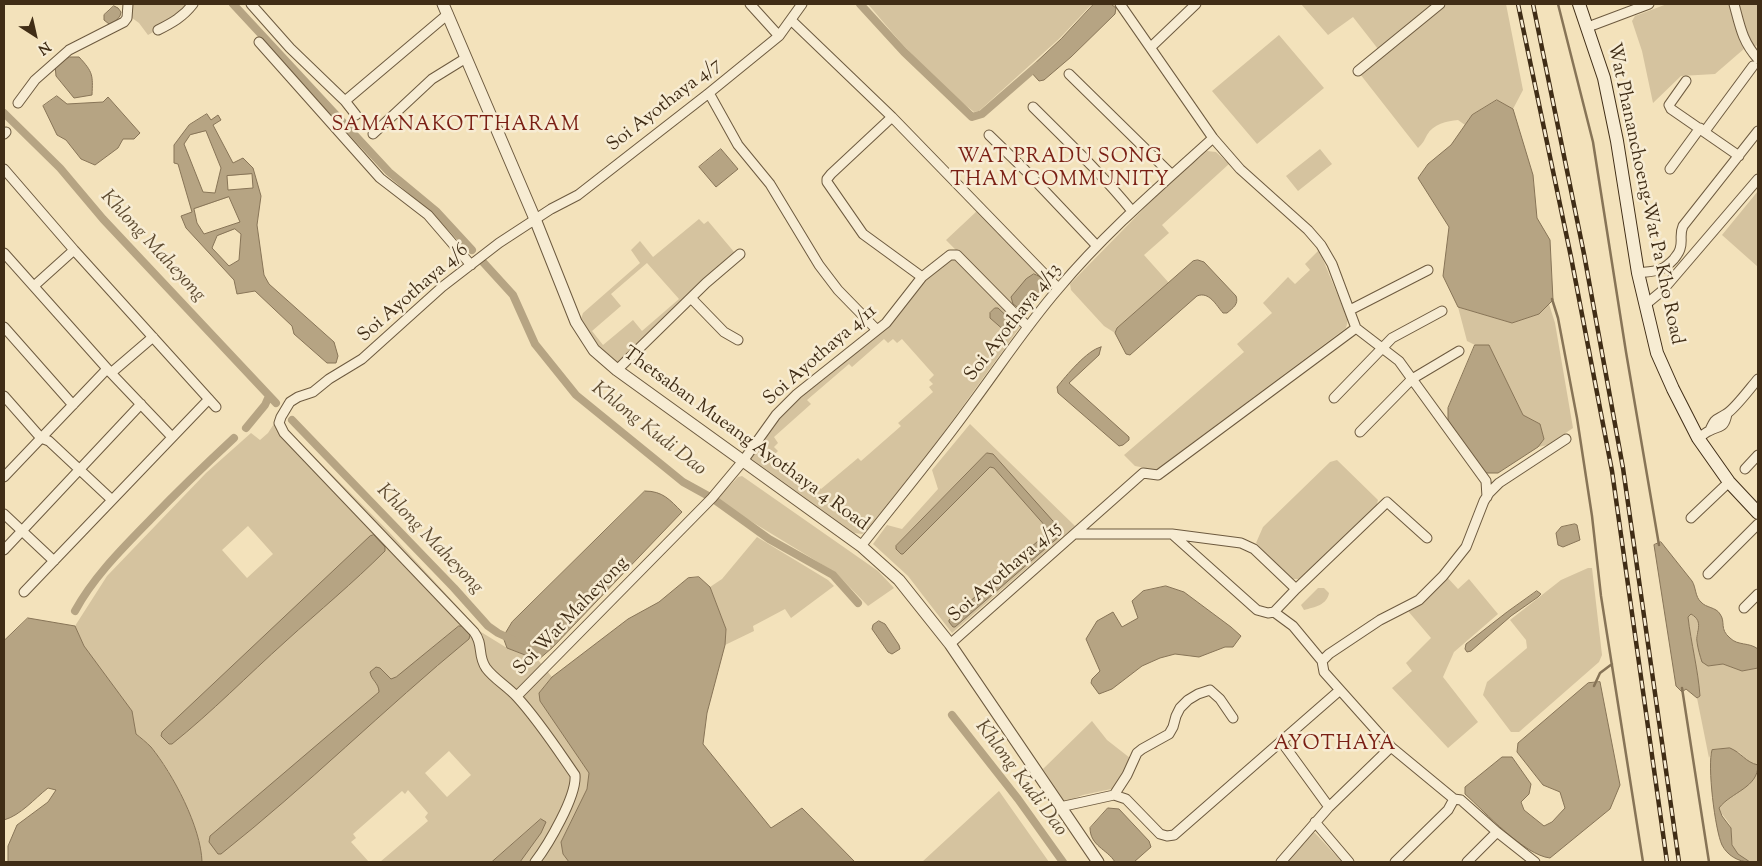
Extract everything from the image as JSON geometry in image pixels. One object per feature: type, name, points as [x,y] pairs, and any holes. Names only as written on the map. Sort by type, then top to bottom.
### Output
[{"type":"main road","name":"Wat Phananchoeng-Wat Pa Kho Road","points":[[1579,4],[1604,78],[1617,140],[1638,273],[1657,353],[1698,438],[1729,482],[1758,513]]},
{"type":"street","points":[[18,103],[35,80],[69,50],[124,22],[128,4]]},
{"type":"street","points":[[158,30],[177,20],[193,4]]},
{"type":"street","points":[[252,4],[290,48],[345,101],[356,115]]},
{"type":"street","points":[[750,4],[778,36]]},
{"type":"street","name":"Soi Ayothaya 4/7","points":[[535,219],[578,195],[709,93],[778,36],[802,4]]},
{"type":"street","points":[[1120,4],[1213,138],[1240,169],[1308,230],[1321,245],[1332,264],[1356,328],[1399,361],[1486,481],[1487,497]]},
{"type":"street","points":[[1151,47],[1196,4]]},
{"type":"street","points":[[1358,71],[1440,4]]},
{"type":"street","points":[[1588,27],[1650,4]]},
{"type":"street","points":[[1670,169],[1756,62],[1741,33],[1734,4]]},
{"type":"street","points":[[345,101],[446,9]]},
{"type":"street","name":"Thetsaban Mueang Ayothaya 4 Road","points":[[446,9],[535,219],[576,322],[594,350],[616,370],[861,546],[899,580],[950,644],[1098,862]]},
{"type":"street","points":[[791,20],[892,117],[1058,288]]},
{"type":"street","points":[[259,42],[380,178],[428,215],[471,265]]},
{"type":"street","points":[[373,134],[432,79],[466,58]]},
{"type":"street","points":[[1069,74],[1172,175]]},
{"type":"street","points":[[1686,81],[1670,105],[1671,109],[1739,156]]},
{"type":"street","points":[[709,93],[738,144],[770,184],[819,264],[838,290],[877,330]]},
{"type":"street","points":[[1033,107],[1089,162],[1132,212]]},
{"type":"street","points":[[892,117],[831,174],[826,179],[826,182],[863,234],[922,277]]},
{"type":"street","points":[[1638,273],[1661,270],[1680,252],[1680,235],[1683,226],[1758,131]]},
{"type":"street","points":[[989,136],[1025,170],[1097,246]]},
{"type":"street","name":"Soi Ayothaya 4/13","points":[[861,546],[968,410],[1028,326],[1058,288],[1132,212],[1213,138]]},
{"type":"street","points":[[4,169],[74,250],[216,407]]},
{"type":"street","points":[[1645,305],[1662,291],[1758,179]]},
{"type":"street","name":"Soi Ayothaya 4/6","points":[[517,696],[490,674],[484,666],[481,659],[482,648],[474,632],[280,429],[281,417],[290,402],[298,396],[313,392],[329,379],[362,359],[442,287],[506,238],[535,219]]},
{"type":"street","points":[[34,286],[74,250]]},
{"type":"street","points":[[4,253],[7,264],[34,286],[109,371],[172,437]]},
{"type":"street","points":[[616,370],[723,267],[740,254]]},
{"type":"street","name":"Soi Ayothaya 4/11","points":[[743,461],[776,415],[797,394],[895,314],[922,277],[950,255],[958,255],[1028,326]]},
{"type":"street","points":[[1350,310],[1428,270]]},
{"type":"street","points":[[690,298],[724,332],[738,340]]},
{"type":"street","points":[[1334,398],[1392,338],[1442,311]]},
{"type":"street","points":[[4,328],[73,405]]},
{"type":"street","name":"Soi Ayothaya 4/15","points":[[950,644],[1143,473],[1158,475],[1356,328]]},
{"type":"street","points":[[4,477],[73,405],[109,371],[153,337]]},
{"type":"street","points":[[1360,432],[1412,379],[1460,351]]},
{"type":"street","points":[[1698,438],[1710,430],[1719,428],[1725,422],[1727,414],[1758,379]]},
{"type":"street","points":[[24,592],[209,399]]},
{"type":"street","points":[[5,400],[41,438],[50,441],[112,500]]},
{"type":"street","points":[[4,550],[141,404]]},
{"type":"street","points":[[1322,661],[1329,654],[1380,620],[1419,600],[1466,547],[1487,497],[1499,483],[1566,438]]},
{"type":"street","points":[[1745,469],[1758,455]]},
{"type":"street","name":"Soi Wat Maheyong","points":[[535,862],[560,819],[576,784],[575,775],[538,722],[517,696],[712,498],[743,461]]},
{"type":"street","points":[[1486,481],[1499,483]]},
{"type":"street","points":[[1691,518],[1729,482]]},
{"type":"street","points":[[1172,534],[1257,610],[1268,613],[1274,612],[1388,502],[1427,538]]},
{"type":"street","points":[[4,514],[54,561]]},
{"type":"street","points":[[1708,574],[1758,524]]},
{"type":"street","points":[[1076,534],[1172,534],[1241,543],[1254,549],[1296,589]]},
{"type":"street","points":[[1744,608],[1758,594]]},
{"type":"street","points":[[1274,612],[1293,626],[1322,661],[1324,672],[1391,747],[1454,799],[1462,800],[1497,832],[1535,862]]},
{"type":"street","points":[[1114,795],[1138,753],[1169,734],[1180,708],[1188,700],[1210,690],[1220,699],[1233,718]]},
{"type":"street","points":[[1060,807],[1114,795],[1126,800],[1160,834],[1174,835],[1340,690]]},
{"type":"street","points":[[1282,741],[1329,807]]},
{"type":"street","points":[[1281,862],[1329,807],[1391,747]]},
{"type":"street","points":[[1394,862],[1448,810],[1454,799]]},
{"type":"street","points":[[1315,822],[1348,862]]},
{"type":"street","points":[[1467,862],[1497,832]]},
{"type":"shaded area","points":[[128,4],[189,4],[181,16],[148,35],[139,23],[128,15]]},
{"type":"shaded area","points":[[868,4],[1092,4],[1060,38],[979,111],[974,112],[918,61]]},
{"type":"shaded area","points":[[1094,4],[1111,4],[1116,8],[1115,14],[1071,57],[1044,80],[1039,81],[1030,71],[1030,68]]},
{"type":"shaded area","points":[[1301,4],[1433,4],[1378,49],[1353,17],[1328,35]]},
{"type":"shaded area","points":[[1444,4],[1506,4],[1523,90],[1513,109],[1497,100],[1472,115],[1465,125],[1458,120],[1445,122],[1433,128],[1418,148],[1360,74]]},
{"type":"shaded area","points":[[1667,4],[1730,4],[1738,35],[1745,48],[1715,74],[1681,76],[1653,103],[1642,51],[1632,21],[1635,16]]},
{"type":"shaded area","points":[[1737,4],[1758,4],[1758,45],[1753,47],[1744,32]]},
{"type":"shaded area","points":[[114,6],[121,12],[120,16],[115,22],[109,24],[104,20],[104,15]]},
{"type":"shaded area","points":[[1279,35],[1324,88],[1257,144],[1212,91]]},
{"type":"shaded area","points":[[70,57],[79,57],[90,70],[92,95],[74,98],[56,76],[55,65]]},
{"type":"shaded area","points":[[57,96],[67,104],[103,102],[108,97],[140,133],[134,139],[123,139],[118,148],[95,165],[81,159],[66,140],[57,135],[43,106]]},
{"type":"shaded area","points":[[1497,100],[1513,109],[1533,175],[1537,218],[1550,240],[1553,300],[1539,314],[1512,323],[1458,307],[1443,276],[1449,227],[1418,178],[1428,164],[1451,145],[1472,115]]},
{"type":"shaded area","points":[[207,114],[211,120],[218,115],[221,120],[213,125],[233,163],[243,158],[253,168],[261,196],[257,225],[264,275],[269,284],[334,342],[338,356],[336,363],[327,363],[294,334],[292,326],[255,291],[237,294],[234,280],[186,228],[181,216],[192,212],[178,164],[174,163],[174,145],[189,125]],"holes":[[[206,131],[221,168],[215,193],[203,192],[184,144],[190,135]],[[252,174],[253,188],[228,190],[227,176]],[[229,197],[240,222],[204,234],[197,223],[194,209]],[[235,229],[241,234],[239,260],[229,266],[212,248],[217,236]]]},
{"type":"shaded area","points":[[721,149],[738,169],[716,187],[699,167]]},
{"type":"shaded area","points":[[1320,149],[1332,164],[1298,191],[1286,176]]},
{"type":"shaded area","points":[[1207,151],[1216,152],[1229,164],[1162,225],[1169,233],[1144,255],[1169,283],[1117,328],[1115,333],[1104,326],[1071,290],[1070,284],[1167,185]]},
{"type":"shaded area","points":[[1758,191],[1758,267],[1722,235]]},
{"type":"shaded area","points":[[977,211],[1041,277],[1034,274],[1011,297],[1013,304],[1005,300],[946,240]]},
{"type":"shaded area","points":[[699,219],[704,224],[708,221],[740,259],[619,364],[599,346],[581,319],[583,313],[640,263],[631,250],[640,241],[653,257]],"holes":[[[647,263],[679,299],[642,331],[633,320],[603,345],[592,331],[621,306],[611,294]]]},
{"type":"shaded area","points":[[1319,250],[1348,320],[1346,328],[1156,470],[1135,466],[1124,455],[1244,352],[1237,344],[1272,313],[1263,303],[1288,277],[1295,284],[1310,270],[1305,264]]},
{"type":"shaded area","points":[[953,257],[1020,323],[1020,327],[939,439],[866,532],[862,534],[854,533],[749,457],[784,410],[893,322],[922,281]],"holes":[[[884,339],[888,343],[893,339],[897,343],[902,339],[934,375],[929,380],[933,384],[929,387],[933,392],[898,423],[901,426],[861,461],[858,458],[821,489],[817,485],[812,490],[806,484],[802,487],[774,455],[778,451],[774,447],[778,443],[774,437],[811,404],[807,400],[849,364],[852,367]]]},
{"type":"shaded area","points":[[1193,261],[1204,262],[1236,296],[1235,306],[1227,313],[1223,313],[1209,297],[1205,295],[1197,296],[1130,355],[1126,354],[1115,333],[1117,328]]},
{"type":"shaded area","points":[[1034,274],[1042,279],[1045,289],[1031,306],[1023,311],[1013,304],[1011,297],[1026,279]]},
{"type":"shaded area","points":[[1549,304],[1555,323],[1573,428],[1548,445],[1538,447],[1544,439],[1540,424],[1523,415],[1489,345],[1475,345],[1467,341],[1458,307],[1512,323],[1539,314]]},
{"type":"shaded area","points":[[995,308],[998,308],[1015,325],[1009,332],[1006,332],[990,318],[990,313]]},
{"type":"shaded area","points":[[1475,345],[1489,345],[1523,415],[1540,424],[1544,439],[1538,447],[1498,473],[1483,473],[1448,420],[1448,408]]},
{"type":"shaded area","points":[[1101,347],[1099,355],[1069,383],[1129,437],[1129,440],[1119,446],[1058,393],[1057,387],[1071,370],[1089,353]]},
{"type":"shaded area","points":[[277,419],[389,532],[481,632],[507,648],[538,660],[552,677],[539,693],[540,701],[589,773],[587,789],[561,842],[563,854],[569,862],[380,862],[428,821],[425,817],[428,813],[408,790],[405,794],[402,791],[353,834],[356,838],[351,842],[369,862],[202,862],[197,833],[177,785],[151,747],[136,734],[132,711],[84,646],[75,626],[107,576],[206,473],[251,433],[260,440],[268,433]],"holes":[[[248,526],[273,554],[247,578],[222,550]],[[449,751],[471,775],[447,797],[425,773]]]},
{"type":"shaded area","points":[[970,424],[1075,526],[952,633],[908,576],[873,544],[887,525],[902,529],[938,489],[932,470]]},
{"type":"shaded area","points":[[987,453],[993,454],[1061,530],[1061,535],[953,627],[949,620],[1047,533],[1047,528],[994,468],[990,467],[903,554],[896,549],[896,546]]},
{"type":"shaded area","points":[[1337,460],[1378,500],[1376,508],[1299,579],[1291,579],[1256,543],[1263,527],[1330,462]]},
{"type":"shaded area","points":[[742,476],[878,571],[894,588],[868,606],[836,573],[716,500],[738,477]]},
{"type":"shaded area","points":[[645,491],[661,494],[682,512],[552,648],[538,660],[507,648],[503,637],[512,622]]},
{"type":"shaded area","points":[[1577,525],[1580,540],[1563,547],[1558,545],[1556,533],[1561,527]]},
{"type":"shaded area","points":[[374,535],[385,547],[385,551],[373,563],[187,732],[172,744],[169,744],[161,736],[162,732],[370,536]]},
{"type":"shaded area","points":[[757,537],[828,580],[834,586],[791,618],[785,609],[753,626],[754,631],[725,645],[726,629],[710,587],[722,579]]},
{"type":"shaded area","points":[[1661,542],[1692,581],[1699,600],[1720,614],[1727,635],[1736,642],[1751,645],[1758,649],[1758,668],[1742,671],[1723,664],[1708,666],[1702,662],[1699,652],[1697,642],[1698,620],[1691,614],[1688,617],[1699,686],[1700,696],[1697,698],[1686,689],[1682,692],[1676,686],[1654,545]]},
{"type":"shaded area","points":[[1592,568],[1602,655],[1599,662],[1519,732],[1511,732],[1483,695],[1487,682],[1527,648],[1526,640],[1510,620],[1561,580]]},
{"type":"shaded area","points":[[699,577],[710,587],[726,629],[725,645],[707,713],[703,744],[771,828],[802,808],[855,862],[569,862],[563,854],[561,842],[587,789],[589,773],[540,701],[539,693],[552,677],[628,619],[659,602],[688,578]]},
{"type":"shaded area","points":[[1447,577],[1458,589],[1469,579],[1498,614],[1454,652],[1443,677],[1478,722],[1448,748],[1392,688],[1412,671],[1406,663],[1431,638],[1408,611],[1422,603]]},
{"type":"shaded area","points":[[1166,586],[1184,592],[1241,636],[1233,647],[1225,647],[1199,657],[1175,654],[1160,658],[1142,666],[1112,689],[1099,694],[1091,683],[1092,679],[1100,671],[1086,639],[1097,621],[1113,612],[1122,627],[1138,618],[1132,601],[1143,591]]},
{"type":"shaded area","points":[[1318,588],[1324,588],[1329,593],[1328,597],[1320,605],[1304,610],[1301,605]]},
{"type":"shaded area","points":[[1537,591],[1541,594],[1538,597],[1511,616],[1471,651],[1467,652],[1465,649],[1466,644]]},
{"type":"shaded area","points":[[1691,614],[1698,623],[1696,639],[1708,666],[1723,664],[1742,671],[1758,668],[1758,765],[1748,762],[1739,752],[1712,750],[1709,758],[1697,698],[1700,696],[1699,686],[1688,617]]},
{"type":"shaded area","points":[[28,618],[75,626],[84,646],[132,711],[136,734],[151,747],[177,786],[197,833],[202,862],[8,862],[8,846],[17,825],[48,802],[56,790],[48,788],[22,811],[4,820],[4,641]]},
{"type":"shaded area","points":[[879,621],[885,624],[899,645],[900,649],[892,654],[888,652],[872,629],[873,625]]},
{"type":"shaded area","points":[[459,626],[463,626],[470,635],[469,639],[284,802],[221,854],[218,854],[209,842],[210,836],[379,692],[378,686],[370,672],[376,667],[380,668],[391,679],[396,677]]},
{"type":"shaded area","points":[[1600,682],[1620,785],[1610,809],[1550,858],[1540,855],[1517,841],[1494,821],[1465,794],[1465,787],[1502,757],[1512,757],[1531,784],[1529,794],[1521,802],[1524,810],[1544,826],[1552,822],[1565,808],[1560,792],[1543,785],[1517,752],[1518,743],[1588,683]]},
{"type":"shaded area","points":[[1092,721],[1107,740],[1130,758],[1116,788],[1083,795],[1065,802],[1043,769]]},
{"type":"shaded area","points":[[1730,748],[1750,762],[1758,765],[1754,779],[1719,808],[1722,816],[1731,828],[1732,845],[1738,854],[1750,862],[1733,857],[1722,845],[1712,798],[1710,769],[1712,750]]},
{"type":"shaded area","points":[[1758,771],[1758,862],[1749,861],[1735,851],[1730,825],[1719,808],[1745,787]]},
{"type":"shaded area","points":[[999,791],[1049,862],[922,862]]},
{"type":"shaded area","points":[[1108,808],[1119,809],[1149,841],[1151,847],[1134,862],[1115,862],[1093,839],[1090,828]]},
{"type":"shaded area","points":[[541,819],[546,822],[541,833],[520,862],[492,862]]},
{"type":"shaded area","points":[[1309,833],[1315,833],[1342,862],[1283,862]]},
{"type":"waterway","name":"Khlong Kudi Dao","points":[[233,4],[389,172],[436,211],[472,250]]},
{"type":"waterway","points":[[860,4],[904,52],[972,117],[982,114],[1037,66]]},
{"type":"waterway","points":[[1558,4],[1593,142],[1659,545]]},
{"type":"waterway","name":"Khlong Maheyong","points":[[4,113],[60,168],[103,219],[276,403]]},
{"type":"waterway","name":"Khlong Kudi Dao","points":[[482,261],[513,295],[535,344],[576,395],[683,482],[712,498],[769,539],[833,575],[858,603]]},
{"type":"waterway","points":[[1552,299],[1558,318],[1577,418],[1592,516],[1601,596],[1643,862]]},
{"type":"waterway","points":[[246,428],[265,405],[269,396]]},
{"type":"waterway","name":"Khlong Maheyong","points":[[292,420],[454,588],[488,626],[513,640]]},
{"type":"waterway","points":[[75,611],[91,586],[120,551],[234,438]]},
{"type":"waterway","points":[[1594,686],[1600,673],[1612,664]]},
{"type":"waterway","points":[[1682,688],[1709,862]]},
{"type":"waterway","name":"Khlong Kudi Dao","points":[[952,715],[1018,799],[1063,862]]},
{"type":"railway","points":[[1518,4],[1571,257],[1612,471],[1667,862]]},
{"type":"railway","points":[[1533,4],[1584,254],[1623,468],[1679,862]]},
{"type":"district","name":"SAMANAKOTTHARAM","points":[[456,127]]},
{"type":"district","name":"WAT PRADU SONG THAM COMMUNITY","points":[[1060,170]]},
{"type":"district","name":"AYOTHAYA","points":[[1335,746]]}]
